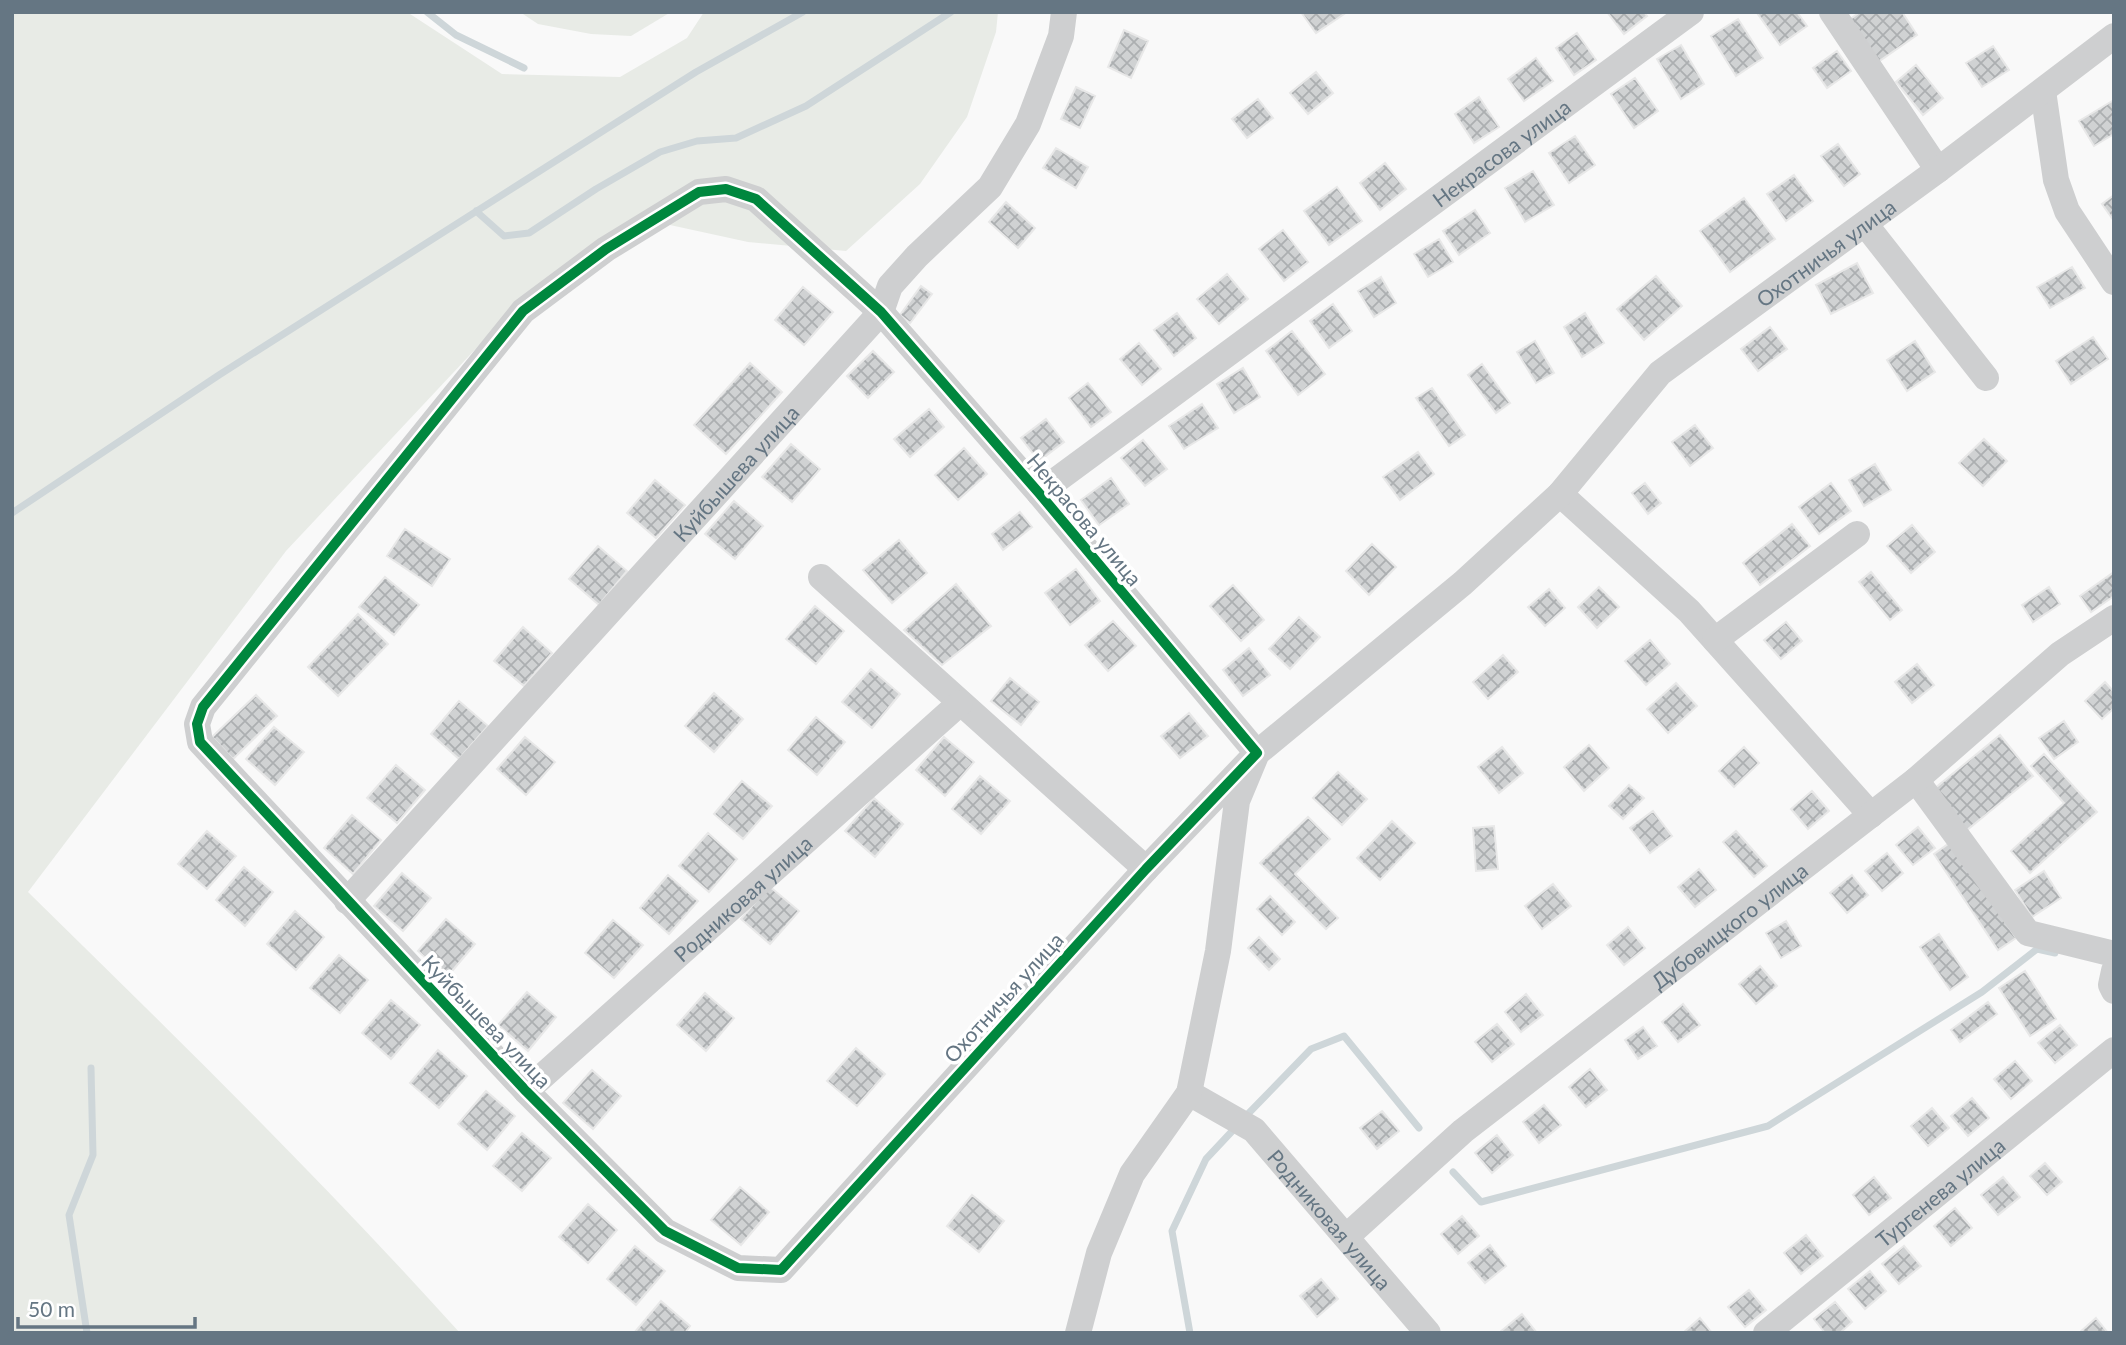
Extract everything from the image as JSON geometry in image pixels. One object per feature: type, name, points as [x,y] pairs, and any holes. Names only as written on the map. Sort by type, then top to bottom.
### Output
[{"type":"street","name":"Куйбышева улица","points":[[347,901],[881,312],[890,286],[917,256],[990,187],[1028,124],[1061,36],[1064,12]]},
{"type":"street","name":"Некрасова улица","points":[[1039,493],[1692,12]]},
{"type":"street","points":[[1832,12],[1938,170]]},
{"type":"street","name":"Охотничья улица","points":[[781,1270],[1146,869],[1257,753],[1463,583],[1560,494],[1660,373],[1938,170],[2114,36]]},
{"type":"street","points":[[2043,91],[2056,180],[2067,211],[2114,282]]},
{"type":"street","name":"Некрасова улица","points":[[200,742],[197,724],[203,707],[523,311],[606,249],[699,192],[726,189],[756,199],[881,312],[1039,493],[1257,753]]},
{"type":"street","points":[[1865,224],[1986,378]]},
{"type":"street","points":[[1560,494],[1689,611],[1871,815]]},
{"type":"street","points":[[1715,640],[1857,534]]},
{"type":"street","points":[[821,577],[1146,869]]},
{"type":"street","name":"Дубовицкого улица","points":[[1346,1237],[1463,1131],[1916,780],[2060,654],[2114,618]]},
{"type":"street","name":"Родниковая улица","points":[[526,1091],[960,703]]},
{"type":"street","name":"Куйбышева улица","points":[[200,742],[526,1091],[665,1231],[738,1268],[781,1270]]},
{"type":"street","name":"Охотничья улица","points":[[1078,1333],[1099,1253],[1132,1174],[1189,1093],[1218,951],[1237,800],[1257,753]]},
{"type":"street","points":[[1916,780],[2028,933],[2114,954]]},
{"type":"street","name":"Тургенева улица","points":[[1766,1333],[2114,1050]]},
{"type":"street","name":"Родниковая улица","points":[[1189,1093],[1254,1130],[1428,1333]]},
{"type":"shaded area","points":[[12,12],[407,12],[502,74],[620,77],[687,38],[704,12],[998,12],[996,32],[967,117],[920,184],[846,251],[748,242],[647,220],[513,309],[286,551],[28,892],[301,1164],[460,1333],[12,1333]]},
{"type":"shaded area","points":[[520,12],[671,12],[631,36],[591,34],[538,24]]},
{"type":"building","points":[[1301,12],[1347,12],[1316,33]]},
{"type":"building","points":[[1607,12],[1644,12],[1647,16],[1624,34]]},
{"type":"building","points":[[1797,12],[1807,26],[1780,45],[1757,13]]},
{"type":"building","points":[[1860,12],[1902,12],[1917,35],[1878,62],[1849,20]]},
{"type":"building","points":[[1738,19],[1763,58],[1736,76],[1711,36]]},
{"type":"building","points":[[1124,30],[1148,41],[1131,78],[1108,67]]},
{"type":"building","points":[[1577,33],[1596,60],[1574,75],[1556,48]]},
{"type":"building","points":[[1681,45],[1704,84],[1681,99],[1657,59]]},
{"type":"building","points":[[1993,46],[2009,70],[1982,87],[1966,63]]},
{"type":"building","points":[[1837,51],[1851,71],[1827,88],[1813,68]]},
{"type":"building","points":[[1536,58],[1553,81],[1524,101],[1508,79]]},
{"type":"building","points":[[1916,65],[1943,98],[1923,115],[1896,82]]},
{"type":"building","points":[[1316,72],[1333,93],[1308,114],[1290,93]]},
{"type":"building","points":[[1635,78],[1658,111],[1634,128],[1611,94]]},
{"type":"building","points":[[1076,87],[1095,96],[1080,128],[1061,119]]},
{"type":"building","points":[[1479,97],[1499,127],[1474,143],[1455,114]]},
{"type":"building","points":[[1258,99],[1273,118],[1247,138],[1232,119]]},
{"type":"building","points":[[2114,100],[2114,134],[2094,146],[2079,121]]},
{"type":"building","points":[[1575,136],[1595,165],[1569,183],[1549,153]]},
{"type":"building","points":[[1838,144],[1860,174],[1844,186],[1821,156]]},
{"type":"building","points":[[1056,148],[1088,167],[1076,188],[1043,168]]},
{"type":"building","points":[[1385,163],[1406,189],[1380,210],[1360,183]]},
{"type":"building","points":[[1533,171],[1554,205],[1525,222],[1505,188]]},
{"type":"building","points":[[1794,175],[1813,201],[1786,221],[1767,194]]},
{"type":"building","points":[[1337,187],[1362,221],[1329,245],[1304,211]]},
{"type":"building","points":[[2114,195],[2114,221],[2102,204]]},
{"type":"building","points":[[1744,198],[1775,239],[1730,272],[1700,231]]},
{"type":"building","points":[[1006,202],[1035,228],[1018,248],[989,222]]},
{"type":"building","points":[[1475,210],[1490,233],[1459,255],[1443,231]]},
{"type":"building","points":[[1283,230],[1308,262],[1284,281],[1259,249]]},
{"type":"building","points":[[1439,239],[1453,262],[1428,277],[1414,254]]},
{"type":"building","points":[[1857,263],[1873,293],[1831,314],[1816,285]]},
{"type":"building","points":[[2072,267],[2085,288],[2050,308],[2037,287]]},
{"type":"building","points":[[1227,274],[1248,299],[1219,324],[1197,299]]},
{"type":"building","points":[[1656,276],[1682,306],[1644,340],[1617,309]]},
{"type":"building","points":[[1381,277],[1396,303],[1374,317],[1358,291]]},
{"type":"building","points":[[921,286],[932,294],[910,323],[900,315]]},
{"type":"building","points":[[803,287],[833,312],[804,345],[775,320]]},
{"type":"building","points":[[1333,304],[1352,331],[1329,348],[1310,321]]},
{"type":"building","points":[[1177,313],[1196,338],[1174,356],[1154,330]]},
{"type":"building","points":[[1585,313],[1604,343],[1582,357],[1564,327]]},
{"type":"building","points":[[1770,327],[1787,349],[1758,371],[1741,349]]},
{"type":"building","points":[[1292,331],[1325,374],[1298,395],[1266,351]]},
{"type":"building","points":[[2093,337],[2108,359],[2071,384],[2056,361]]},
{"type":"building","points":[[1535,341],[1554,373],[1536,383],[1517,352]]},
{"type":"building","points":[[1915,341],[1935,372],[1907,391],[1887,360]]},
{"type":"building","points":[[1139,343],[1161,369],[1142,385],[1120,359]]},
{"type":"building","points":[[873,351],[894,372],[868,398],[847,376]]},
{"type":"building","points":[[750,363],[782,392],[726,454],[694,425]]},
{"type":"building","points":[[1482,364],[1510,403],[1496,413],[1468,375]]},
{"type":"building","points":[[1243,368],[1260,397],[1234,413],[1217,384]]},
{"type":"building","points":[[1088,383],[1111,412],[1091,427],[1069,398]]},
{"type":"building","points":[[1432,388],[1465,435],[1449,446],[1416,398]]},
{"type":"building","points":[[1202,404],[1218,428],[1184,449],[1169,426]]},
{"type":"building","points":[[929,409],[944,427],[910,457],[894,439]]},
{"type":"building","points":[[1046,419],[1064,442],[1039,461],[1021,438]]},
{"type":"building","points":[[1695,425],[1713,448],[1690,466],[1672,442]]},
{"type":"building","points":[[1984,439],[2007,461],[1983,486],[1959,463]]},
{"type":"building","points":[[1143,440],[1167,469],[1145,486],[1121,458]]},
{"type":"building","points":[[791,444],[820,469],[792,502],[762,477]]},
{"type":"building","points":[[964,448],[987,474],[958,500],[935,475]]},
{"type":"building","points":[[1418,452],[1434,474],[1400,500],[1383,477]]},
{"type":"building","points":[[1875,464],[1891,490],[1864,506],[1849,480]]},
{"type":"building","points":[[1111,478],[1129,504],[1099,525],[1081,500]]},
{"type":"building","points":[[655,480],[685,505],[656,538],[627,513]]},
{"type":"building","points":[[1645,483],[1661,503],[1648,514],[1632,493]]},
{"type":"building","points":[[1831,483],[1851,511],[1819,534],[1799,507]]},
{"type":"building","points":[[734,501],[763,526],[735,559],[705,534]]},
{"type":"building","points":[[1020,512],[1032,527],[1003,550],[992,534]]},
{"type":"building","points":[[1792,524],[1810,546],[1760,585],[1743,563]]},
{"type":"building","points":[[1912,525],[1935,552],[1911,573],[1887,546]]},
{"type":"building","points":[[405,529],[450,559],[432,586],[387,556]]},
{"type":"building","points":[[899,540],[927,573],[892,603],[863,570]]},
{"type":"building","points":[[1372,544],[1396,567],[1369,595],[1346,571]]},
{"type":"building","points":[[598,546],[627,571],[599,605],[569,579]]},
{"type":"building","points":[[1076,569],[1100,601],[1070,625],[1045,593]]},
{"type":"building","points":[[1871,572],[1902,610],[1890,620],[1859,582]]},
{"type":"building","points":[[2114,572],[2114,596],[2091,612],[2080,596]]},
{"type":"building","points":[[385,577],[419,605],[394,635],[359,607]]},
{"type":"building","points":[[956,584],[991,626],[942,665],[904,630]]},
{"type":"building","points":[[1233,585],[1264,620],[1241,641],[1210,606]]},
{"type":"building","points":[[1599,587],[1619,607],[1597,628],[1578,607]]},
{"type":"building","points":[[2049,587],[2060,604],[2033,622],[2022,605]]},
{"type":"building","points":[[1549,589],[1565,608],[1545,626],[1528,607]]},
{"type":"building","points":[[815,606],[844,631],[816,664],[786,639]]},
{"type":"building","points":[[358,614],[388,644],[338,696],[308,667]]},
{"type":"building","points":[[1299,617],[1320,637],[1290,669],[1269,649]]},
{"type":"building","points":[[1113,621],[1136,646],[1108,671],[1085,645]]},
{"type":"building","points":[[1786,622],[1802,641],[1781,659],[1764,640]]},
{"type":"building","points":[[523,627],[552,653],[524,686],[494,661]]},
{"type":"building","points":[[1650,640],[1670,664],[1646,685],[1625,661]]},
{"type":"building","points":[[1249,648],[1270,675],[1243,696],[1223,670]]},
{"type":"building","points":[[1503,655],[1518,672],[1488,699],[1473,682]]},
{"type":"building","points":[[1917,664],[1934,685],[1912,703],[1895,682]]},
{"type":"building","points":[[871,669],[900,694],[872,728],[842,702]]},
{"type":"building","points":[[1010,678],[1039,702],[1021,725],[991,701]]},
{"type":"building","points":[[2105,682],[2114,692],[2114,708],[2102,719],[2085,701]]},
{"type":"building","points":[[1676,683],[1697,706],[1668,733],[1647,709]]},
{"type":"building","points":[[714,693],[743,719],[714,752],[685,726]]},
{"type":"building","points":[[256,695],[277,716],[233,759],[212,737]]},
{"type":"building","points":[[459,701],[488,726],[459,759],[431,734]]},
{"type":"building","points":[[1189,713],[1208,736],[1180,758],[1161,736]]},
{"type":"building","points":[[816,717],[845,742],[817,775],[788,750]]},
{"type":"building","points":[[2064,721],[2078,742],[2054,759],[2039,738]]},
{"type":"building","points":[[274,727],[304,752],[275,785],[246,759]]},
{"type":"building","points":[[2000,735],[2033,776],[1967,830],[1934,789]]},
{"type":"building","points":[[525,737],[555,762],[526,795],[497,769]]},
{"type":"building","points":[[944,737],[974,762],[945,796],[916,770]]},
{"type":"building","points":[[1589,745],[1609,768],[1584,791],[1564,767]]},
{"type":"building","points":[[1502,747],[1523,773],[1499,793],[1478,767]]},
{"type":"building","points":[[1744,747],[1759,763],[1734,787],[1719,771]]},
{"type":"building","points":[[2044,754],[2097,812],[2030,873],[2011,851],[2064,803],[2031,766]]},
{"type":"building","points":[[396,765],[425,790],[397,823],[367,798]]},
{"type":"building","points":[[1338,772],[1367,799],[1342,825],[1313,798]]},
{"type":"building","points":[[980,776],[1010,801],[981,834],[952,809]]},
{"type":"building","points":[[742,781],[772,806],[743,839],[714,814]]},
{"type":"building","points":[[1629,785],[1644,798],[1623,819],[1609,806]]},
{"type":"building","points":[[1812,791],[1829,811],[1808,829],[1791,809]]},
{"type":"building","points":[[874,798],[903,824],[875,857],[845,831]]},
{"type":"building","points":[[1653,811],[1672,836],[1650,853],[1630,828]]},
{"type":"building","points":[[352,815],[381,840],[353,874],[324,848]]},
{"type":"building","points":[[1308,817],[1330,839],[1295,874],[1338,918],[1326,929],[1260,863]]},
{"type":"building","points":[[1392,821],[1415,843],[1380,880],[1357,858]]},
{"type":"building","points":[[1494,826],[1498,869],[1476,871],[1473,828]]},
{"type":"building","points":[[1918,827],[1935,848],[1913,865],[1896,845]]},
{"type":"building","points":[[207,831],[236,856],[207,889],[178,864]]},
{"type":"building","points":[[1736,831],[1767,866],[1754,877],[1723,842]]},
{"type":"building","points":[[708,833],[737,859],[709,892],[679,866]]},
{"type":"building","points":[[1951,842],[2016,938],[1998,950],[1934,854]]},
{"type":"building","points":[[1887,853],[1903,873],[1882,891],[1865,871]]},
{"type":"building","points":[[244,867],[273,892],[245,926],[216,900]]},
{"type":"building","points":[[1699,869],[1716,890],[1695,907],[1678,887]]},
{"type":"building","points":[[2044,871],[2061,898],[2032,917],[2015,890]]},
{"type":"building","points":[[402,873],[431,898],[403,931],[374,906]]},
{"type":"building","points":[[668,875],[698,901],[669,934],[640,908]]},
{"type":"building","points":[[1852,875],[1868,895],[1847,913],[1830,893]]},
{"type":"building","points":[[1553,884],[1571,906],[1542,929],[1525,906]]},
{"type":"building","points":[[769,886],[799,911],[770,944],[741,919]]},
{"type":"building","points":[[1270,896],[1295,922],[1282,935],[1257,909]]},
{"type":"building","points":[[295,911],[324,937],[296,970],[267,944]]},
{"type":"building","points":[[446,919],[475,944],[447,977],[418,951]]},
{"type":"building","points":[[613,920],[643,945],[614,978],[585,953]]},
{"type":"building","points":[[1786,921],[1801,946],[1781,958],[1766,933]]},
{"type":"building","points":[[1628,927],[1645,948],[1624,965],[1607,945]]},
{"type":"building","points":[[1939,934],[1968,977],[1950,990],[1920,947]]},
{"type":"building","points":[[1259,937],[1280,959],[1269,970],[1248,948]]},
{"type":"building","points":[[339,955],[368,980],[340,1013],[310,988]]},
{"type":"building","points":[[1760,966],[1777,986],[1756,1004],[1739,984]]},
{"type":"building","points":[[2025,971],[2056,1019],[2030,1036],[1999,988]]},
{"type":"building","points":[[527,992],[556,1017],[528,1051],[498,1025]]},
{"type":"building","points":[[705,993],[734,1018],[706,1051],[677,1025]]},
{"type":"building","points":[[1526,994],[1543,1015],[1521,1032],[1505,1012]]},
{"type":"building","points":[[391,1000],[420,1025],[391,1059],[362,1033]]},
{"type":"building","points":[[1988,1002],[1997,1014],[1960,1042],[1951,1030]]},
{"type":"building","points":[[1683,1004],[1700,1025],[1678,1042],[1662,1022]]},
{"type":"building","points":[[1497,1024],[1514,1044],[1492,1062],[1475,1042]]},
{"type":"building","points":[[2060,1025],[2077,1045],[2055,1063],[2038,1043]]},
{"type":"building","points":[[1643,1027],[1657,1046],[1638,1059],[1625,1040]]},
{"type":"building","points":[[856,1048],[885,1074],[857,1106],[827,1081]]},
{"type":"building","points":[[438,1050],[467,1076],[439,1108],[410,1083]]},
{"type":"building","points":[[2015,1061],[2032,1081],[2011,1099],[1994,1079]]},
{"type":"building","points":[[1590,1069],[1607,1090],[1586,1107],[1569,1087]]},
{"type":"building","points":[[592,1070],[621,1096],[593,1129],[563,1103]]},
{"type":"building","points":[[486,1091],[515,1116],[487,1150],[458,1124]]},
{"type":"building","points":[[1972,1098],[1989,1118],[1968,1136],[1951,1116]]},
{"type":"building","points":[[1544,1105],[1561,1125],[1539,1143],[1523,1122]]},
{"type":"building","points":[[1932,1108],[1949,1128],[1928,1146],[1911,1126]]},
{"type":"building","points":[[1382,1111],[1399,1131],[1377,1149],[1360,1128]]},
{"type":"building","points":[[522,1133],[551,1158],[522,1191],[493,1166]]},
{"type":"building","points":[[1497,1135],[1513,1155],[1492,1173],[1475,1153]]},
{"type":"building","points":[[2045,1163],[2062,1182],[2047,1195],[2030,1176]]},
{"type":"building","points":[[1874,1177],[1891,1198],[1869,1215],[1853,1195]]},
{"type":"building","points":[[2003,1177],[2020,1197],[1998,1215],[1981,1195]]},
{"type":"building","points":[[740,1187],[769,1212],[741,1245],[711,1220]]},
{"type":"building","points":[[972,1195],[1004,1221],[979,1252],[947,1226]]},
{"type":"building","points":[[588,1204],[617,1230],[588,1263],[559,1237]]},
{"type":"building","points":[[1955,1208],[1972,1228],[1951,1246],[1934,1226]]},
{"type":"building","points":[[1462,1216],[1479,1236],[1458,1254],[1441,1234]]},
{"type":"building","points":[[1806,1235],[1823,1256],[1801,1274],[1784,1253]]},
{"type":"building","points":[[1490,1245],[1506,1266],[1485,1283],[1468,1263]]},
{"type":"building","points":[[635,1246],[665,1271],[636,1305],[607,1279]]},
{"type":"building","points":[[1904,1246],[1921,1266],[1899,1284],[1882,1264]]},
{"type":"building","points":[[1870,1271],[1886,1291],[1865,1309],[1848,1289]]},
{"type":"building","points":[[1321,1279],[1338,1299],[1317,1317],[1300,1296]]},
{"type":"building","points":[[1749,1290],[1766,1310],[1745,1327],[1728,1307]]},
{"type":"building","points":[[661,1301],[690,1326],[685,1333],[634,1333]]},
{"type":"building","points":[[1835,1302],[1852,1322],[1840,1333],[1825,1333],[1814,1319]]},
{"type":"building","points":[[1522,1314],[1537,1333],[1500,1332]]},
{"type":"building","points":[[1700,1318],[1712,1333],[1683,1333]]},
{"type":"building","points":[[2096,1318],[2108,1333],[2079,1333]]},
{"type":"waterway","points":[[427,12],[456,35],[524,68]]},
{"type":"waterway","points":[[12,513],[219,375],[696,72],[803,12]]},
{"type":"waterway","points":[[476,211],[504,236],[529,233],[596,189],[660,152],[697,141],[736,138],[806,106],[951,12]]},
{"type":"waterway","points":[[1453,1172],[1481,1202],[1768,1126],[1982,992],[2037,949],[2055,953]]},
{"type":"waterway","points":[[1244,1118],[1311,1049],[1344,1036],[1419,1128]]},
{"type":"waterway","points":[[87,1333],[69,1215],[93,1155],[91,1068]]},
{"type":"waterway","points":[[1190,1333],[1172,1231],[1206,1159],[1236,1127]]},
{"type":"cycle path","points":[[726,189],[756,199],[881,312],[1039,493],[1257,753],[1146,869],[781,1270],[738,1268],[665,1231],[526,1091],[200,742],[197,724],[203,707],[523,311],[606,249],[699,192],[726,189]]}]
